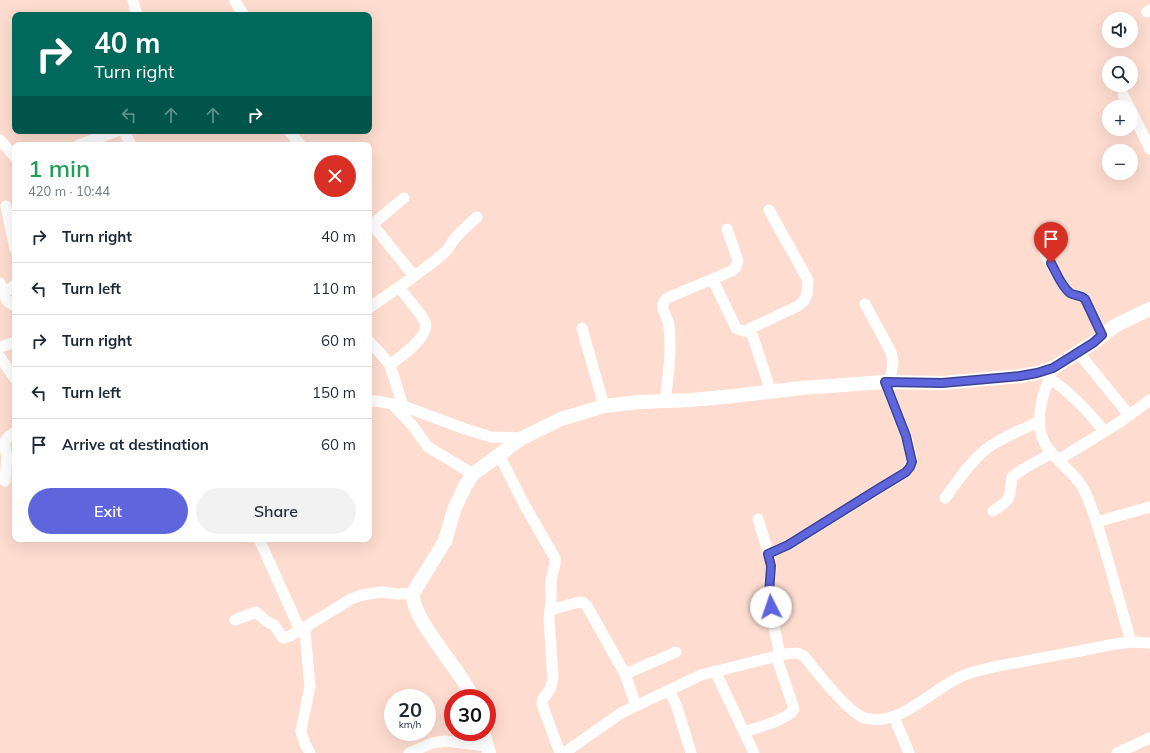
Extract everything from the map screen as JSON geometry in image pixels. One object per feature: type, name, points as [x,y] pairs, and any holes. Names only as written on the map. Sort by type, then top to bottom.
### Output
[{"type":"street","points":[[133,0],[136,12]]},
{"type":"street","points":[[234,0],[242,12]]},
{"type":"street","points":[[1124,95],[1126,100]]},
{"type":"street","points":[[1138,124],[1150,149]]},
{"type":"street","points":[[87,142],[110,134]]},
{"type":"street","points":[[292,134],[298,142]]},
{"type":"street","points":[[0,140],[12,154]]},
{"type":"street","points":[[372,224],[404,198]]},
{"type":"street","points":[[7,205],[12,232]]},
{"type":"street","points":[[745,331],[798,306],[804,301],[808,294],[808,280],[769,210]]},
{"type":"street","points":[[372,306],[444,253],[451,246],[456,236],[477,217]]},
{"type":"street","points":[[372,226],[414,276]]},
{"type":"street","points":[[665,402],[670,360],[670,337],[669,322],[662,306],[663,302],[668,298],[732,271],[736,267],[738,261],[727,229]]},
{"type":"street","points":[[1044,251],[1064,286],[1074,295],[1082,296],[1085,299],[1102,335]]},
{"type":"street","points":[[713,280],[736,328],[750,332],[753,337],[771,392]]},
{"type":"street","points":[[12,286],[2,288],[7,301],[12,304]]},
{"type":"street","points":[[390,365],[421,338],[425,332],[425,321],[399,287]]},
{"type":"street","points":[[768,554],[788,545],[906,472],[912,462],[906,436],[888,382],[893,362],[891,352],[865,304]]},
{"type":"street","points":[[1131,642],[1088,499],[1075,476],[1048,448],[1041,434],[1039,414],[1043,395],[1051,373],[1116,325],[1150,308]]},
{"type":"street","points":[[582,328],[604,406]]},
{"type":"street","points":[[0,347],[12,343]]},
{"type":"street","points":[[372,344],[390,365],[403,406]]},
{"type":"street","points":[[1078,352],[1129,415]]},
{"type":"street","points":[[0,358],[4,371]]},
{"type":"street","points":[[468,689],[463,679],[425,627],[412,599],[413,593],[445,541],[454,510],[465,486],[473,474],[522,438],[561,419],[604,406],[640,402],[665,402],[734,396],[801,388],[888,382],[942,383],[1020,376],[1037,373],[1051,373],[1104,431]]},
{"type":"street","points":[[993,511],[1008,501],[1011,495],[1012,477],[1023,468],[1055,456],[1104,431],[1150,400]]},
{"type":"street","points":[[372,402],[403,406],[464,429],[491,437],[522,438]]},
{"type":"street","points":[[392,404],[412,425],[428,447],[473,474]]},
{"type":"street","points":[[945,498],[984,451],[1040,421]]},
{"type":"street","points":[[5,481],[7,457],[2,440],[12,434]]},
{"type":"street","points":[[499,455],[554,558],[555,564],[551,580],[549,629],[553,678],[550,689],[543,699],[542,704],[560,753]]},
{"type":"street","points":[[1096,522],[1150,507]]},
{"type":"street","points":[[744,732],[784,717],[792,713],[794,709],[778,655],[769,593],[771,566],[758,519]]},
{"type":"street","points":[[260,542],[305,632],[310,686],[301,731],[305,744],[310,753]]},
{"type":"street","points":[[235,620],[256,612],[266,621],[274,625],[283,638],[290,636],[351,599],[362,595],[381,592],[398,594],[413,593]]},
{"type":"street","points":[[550,610],[584,602],[625,674],[636,706]]},
{"type":"street","points":[[564,753],[621,713],[701,675],[778,655],[797,653],[804,656],[851,711],[864,718],[876,719],[894,717],[926,700],[965,675],[988,668],[1110,645],[1131,642],[1150,642]]},
{"type":"street","points":[[625,674],[676,652]]},
{"type":"street","points":[[715,671],[754,753]]},
{"type":"street","points":[[669,690],[677,707],[691,753]]},
{"type":"street","points":[[894,717],[909,753]]},
{"type":"street","points":[[1117,753],[1150,738]]},
{"type":"street","points":[[409,753],[427,749],[432,743],[445,741],[488,750]]},
{"type":"route","points":[[771,607],[769,593],[771,566],[768,554],[788,545],[824,521],[906,472],[910,467],[912,462],[906,436],[885,382],[942,383],[1020,376],[1037,373],[1053,368],[1093,343],[1102,335],[1090,306],[1082,296],[1074,295],[1064,286],[1051,263]]}]
